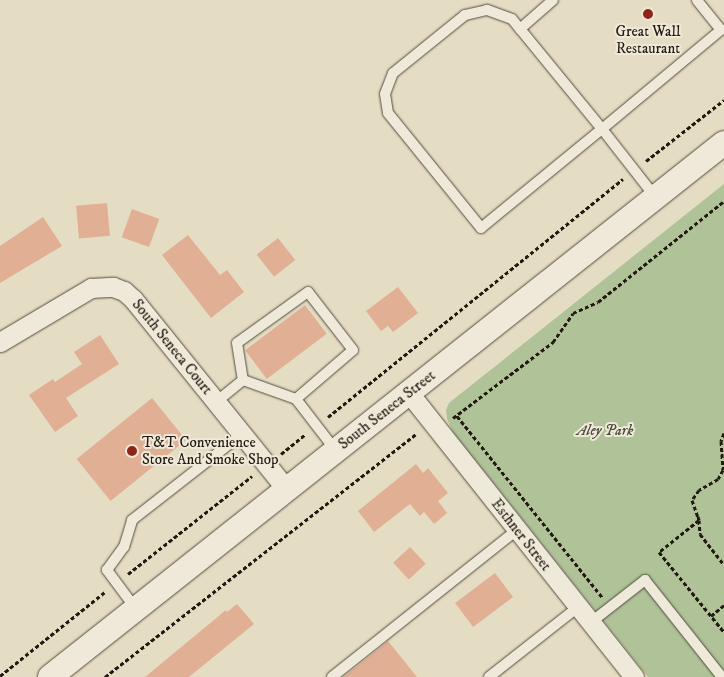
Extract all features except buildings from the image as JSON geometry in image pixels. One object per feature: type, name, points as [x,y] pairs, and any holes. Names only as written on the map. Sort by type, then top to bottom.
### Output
[{"type":"street","name":"South Seneca Street","points":[[56,675],[136,609],[724,143]]},
{"type":"street","name":"South Seneca Court","points":[[0,342],[91,288],[113,287],[124,291],[133,299],[287,490]]},
{"type":"street","name":"Esthner Street","points":[[409,393],[634,677]]},
{"type":"lane","points":[[520,29],[553,0]]},
{"type":"lane","points":[[656,198],[602,129],[512,19],[487,10],[465,15],[393,73],[385,94],[388,113],[481,228],[602,129],[721,30],[697,0]]},
{"type":"lane","points":[[243,380],[236,343],[308,292],[353,350],[296,399]]},
{"type":"lane","points":[[243,380],[296,399],[336,451]]},
{"type":"lane","points":[[216,402],[243,380]]},
{"type":"lane","points":[[136,609],[107,570],[124,547],[132,520],[242,434]]},
{"type":"lane","points":[[332,677],[517,530]]},
{"type":"lane","points":[[590,623],[645,580],[722,677]]},
{"type":"lane","points":[[489,677],[578,607]]},
{"type":"path","points":[[0,676],[724,100]]},
{"type":"path","points":[[105,677],[412,436],[457,416],[553,342],[573,314],[598,302],[724,201]]},
{"type":"path","points":[[457,416],[610,607]]},
{"type":"path","points":[[724,433],[720,441],[723,470],[718,479],[699,490],[692,500],[699,520],[700,534],[724,565]]},
{"type":"path","points":[[699,520],[660,552],[724,632]]},
{"type":"path","points":[[711,616],[724,605]]},
{"type":"green space","name":"Aley Park","points":[[724,184],[724,677],[648,677],[453,432],[447,419],[446,410],[449,403]]},
{"type":"place","name":"Great Wall Restaurant","points":[[648,14]]},
{"type":"place","name":"T&T Convenience Store And Smoke Shop","points":[[132,451]]}]
